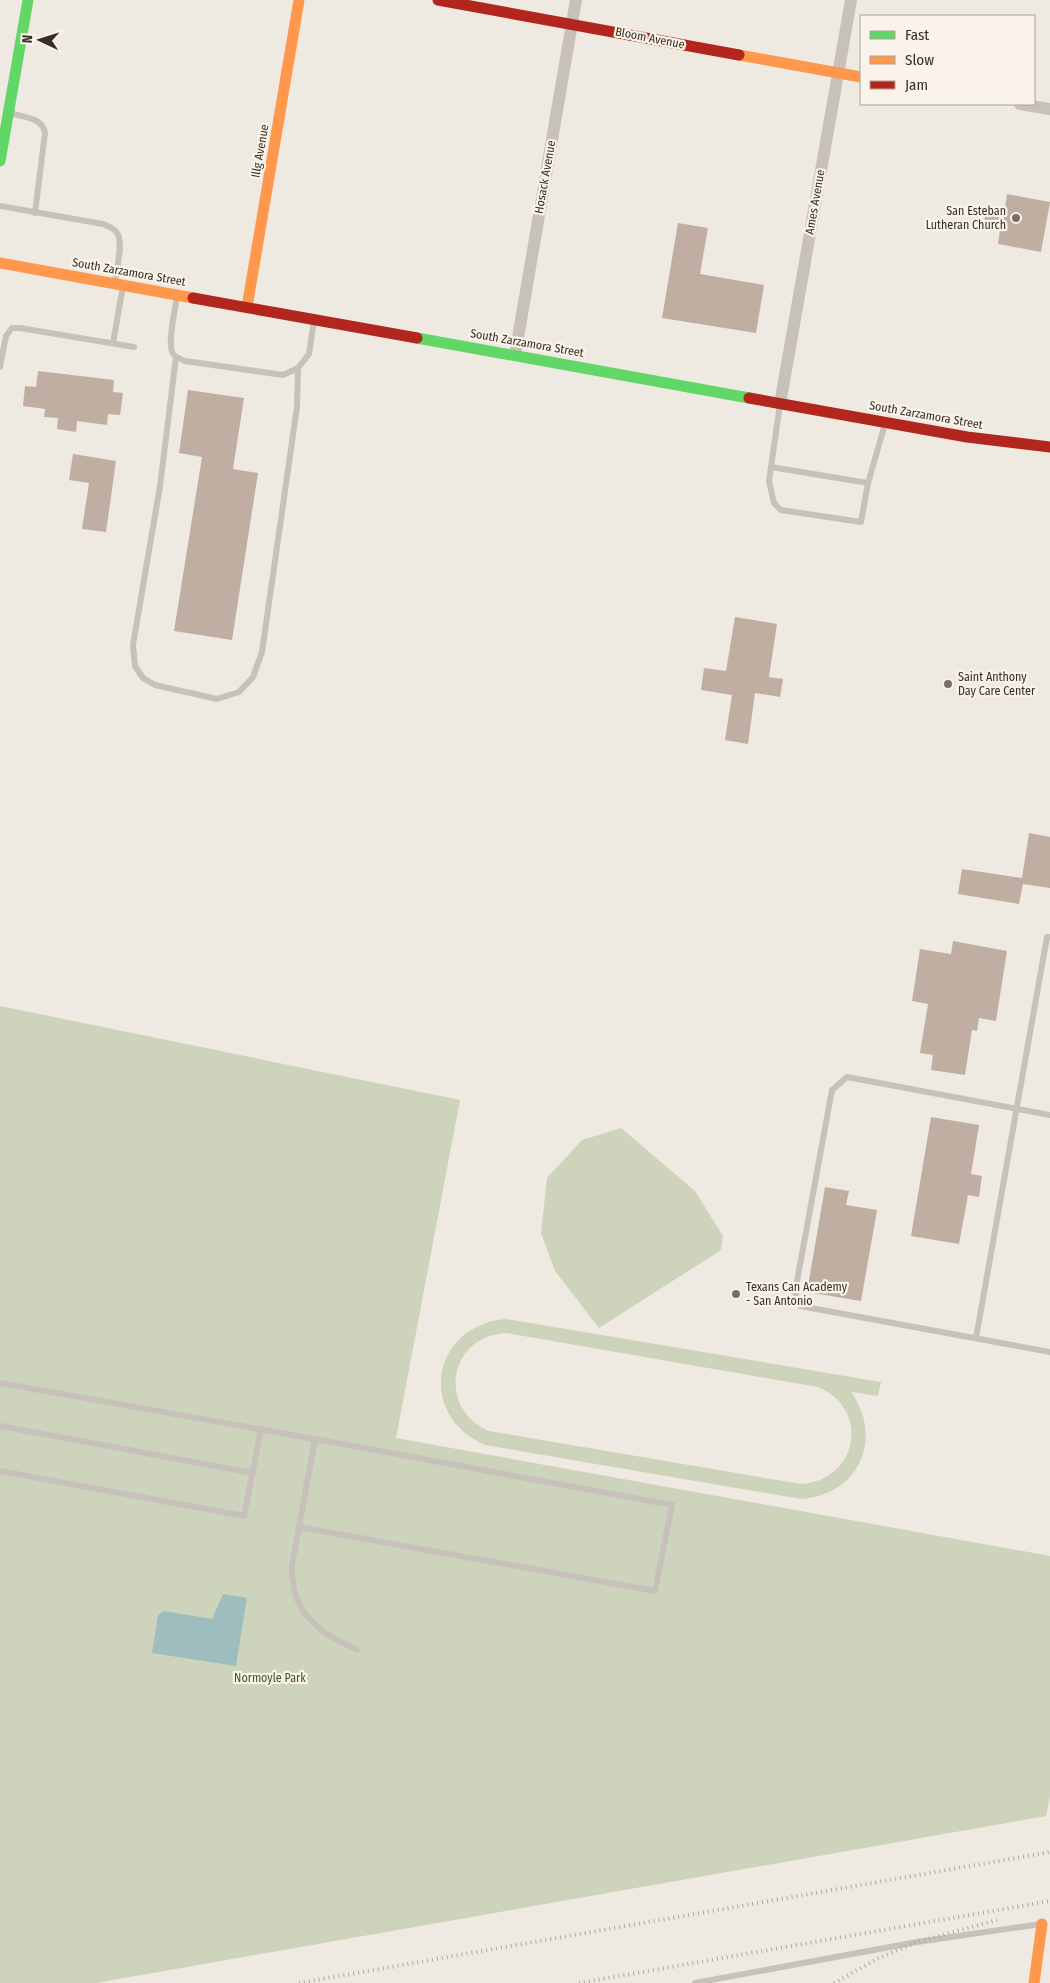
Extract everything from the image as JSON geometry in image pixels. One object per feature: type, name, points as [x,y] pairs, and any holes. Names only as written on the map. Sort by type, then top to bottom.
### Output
[{"type":"main road","points":[[0,161],[28,0]]},
{"type":"main road","name":"Illg Avenue","points":[[247,307],[299,0]]},
{"type":"main road","name":"Bloom Avenue","points":[[438,0],[860,77]]},
{"type":"main road","name":"South Zarzamora Street","points":[[0,263],[314,318],[885,423],[967,437],[1050,445]]},
{"type":"main road","points":[[1034,1983],[1042,1924]]},
{"type":"street","name":"Hosack Avenue","points":[[515,355],[576,0]]},
{"type":"street","name":"Ames Avenue","points":[[780,404],[851,0]]},
{"type":"street","points":[[1026,105],[1050,109]]},
{"type":"lane","points":[[8,113],[39,121],[44,127],[45,134],[35,212]]},
{"type":"lane","points":[[0,206],[103,224],[113,228],[119,234],[121,242],[119,284],[113,343]]},
{"type":"lane","points":[[177,294],[172,329],[172,352],[176,357],[186,361],[283,375],[298,368],[309,354],[314,318]]},
{"type":"lane","points":[[0,367],[6,336],[12,328],[134,347]]},
{"type":"lane","points":[[176,357],[160,486],[133,645],[135,666],[144,678],[155,685],[217,699],[239,692],[246,685],[253,677],[262,652],[297,407],[298,368]]},
{"type":"lane","points":[[780,404],[768,481],[774,503],[780,510],[861,522],[868,483],[885,423]]},
{"type":"lane","points":[[770,467],[868,483]]},
{"type":"lane","points":[[976,1338],[1047,937],[1050,937]]},
{"type":"lane","points":[[1050,1115],[847,1078],[832,1090],[795,1292],[800,1306],[1050,1352]]},
{"type":"lane","points":[[0,1383],[672,1505],[654,1591],[299,1527]]},
{"type":"lane","points":[[0,1426],[253,1473]]},
{"type":"lane","points":[[0,1470],[244,1516],[261,1429]]},
{"type":"lane","points":[[315,1439],[292,1565],[294,1593],[308,1618],[332,1638],[357,1650]]},
{"type":"lane","points":[[695,1983],[917,1942],[1042,1924]]},
{"type":"green space","name":"Normoyle Park","points":[[0,1006],[460,1100],[396,1438],[1050,1556],[1050,1795],[1046,1816],[96,1983],[0,1983]]},
{"type":"green space","points":[[621,1128],[695,1191],[723,1236],[721,1250],[599,1328],[555,1271],[541,1233],[547,1178],[582,1140]]},
{"type":"green space","points":[[506,1319],[881,1382],[878,1396],[851,1392],[861,1410],[865,1428],[865,1445],[860,1461],[851,1476],[838,1487],[821,1495],[801,1499],[485,1445],[463,1431],[449,1414],[442,1394],[442,1373],[449,1354],[462,1337],[481,1325]],"holes":[[[506,1333],[818,1387],[835,1397],[846,1411],[851,1426],[851,1442],[845,1457],[835,1470],[820,1480],[801,1484],[489,1431],[472,1421],[462,1407],[456,1391],[456,1375],[461,1360],[472,1346],[486,1337]]]},
{"type":"water","points":[[223,1594],[247,1598],[236,1666],[152,1653],[158,1615],[164,1611],[212,1619]]},
{"type":"building","name":"San Esteban Lutheran Church","points":[[1007,194],[1050,202],[1041,252],[998,244],[1000,229],[983,227],[987,206],[1005,209]]},
{"type":"building","points":[[678,223],[708,228],[700,274],[764,285],[756,333],[662,318]]},
{"type":"building","points":[[38,371],[114,380],[113,392],[123,393],[120,415],[108,414],[107,425],[77,421],[76,432],[57,429],[58,418],[44,417],[45,409],[23,406],[25,386],[36,387]]},
{"type":"building","points":[[188,390],[244,398],[233,469],[258,473],[232,640],[174,631],[202,457],[179,453]]},
{"type":"building","points":[[73,454],[116,461],[106,532],[82,529],[89,483],[69,480]]},
{"type":"building","points":[[735,617],[777,624],[769,677],[783,679],[780,697],[755,693],[748,744],[725,740],[732,695],[701,690],[704,668],[726,671]]},
{"type":"building","points":[[1029,833],[1050,837],[1050,888],[1023,884],[1019,904],[958,894],[962,869],[1022,878]]},
{"type":"building","points":[[953,941],[1007,951],[996,1021],[979,1018],[977,1031],[972,1030],[965,1075],[931,1070],[933,1055],[920,1053],[928,1004],[912,1001],[920,949],[951,954]]},
{"type":"building","points":[[931,1117],[979,1125],[971,1174],[982,1176],[979,1197],[968,1195],[959,1244],[911,1236]]},
{"type":"building","points":[[825,1187],[849,1191],[846,1205],[877,1210],[861,1301],[807,1292]]},
{"type":"railway","points":[[299,1983],[1050,1852]]},
{"type":"railway","points":[[579,1983],[1050,1901]]},
{"type":"railway","points":[[834,1983],[877,1959],[917,1942],[997,1920]]},
{"type":"traffic: fast","points":[[0,161],[28,0]]},
{"type":"traffic: fast","points":[[417,338],[749,398]]},
{"type":"traffic: slow","points":[[247,307],[299,0]]},
{"type":"traffic: slow","points":[[739,55],[860,77]]},
{"type":"traffic: slow","points":[[0,263],[193,298]]},
{"type":"traffic: slow","points":[[1034,1983],[1042,1924]]},
{"type":"traffic: jam","points":[[438,0],[739,55]]},
{"type":"traffic: jam","points":[[193,298],[417,338]]},
{"type":"traffic: jam","points":[[749,398],[967,437],[1050,447]]},
{"type":"place","name":"San Esteban Lutheran Church","points":[[1016,218]]},
{"type":"place","name":"Saint Anthony Day Care Center","points":[[948,684]]},
{"type":"place","name":"Texans Can Academy - San Antonio","points":[[736,1294]]}]
